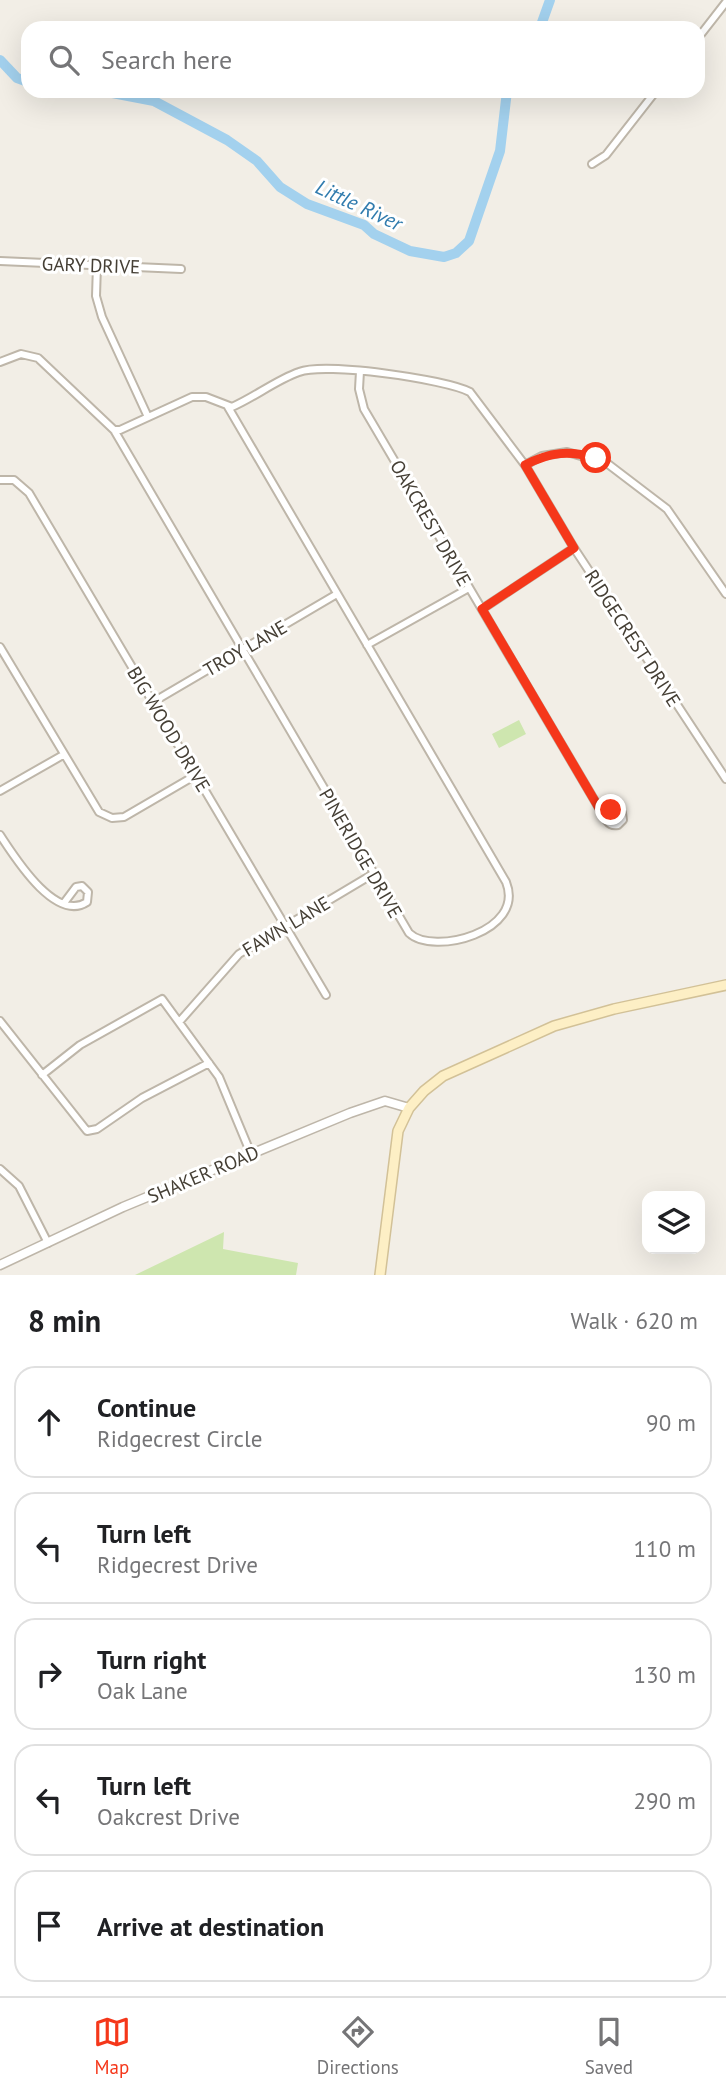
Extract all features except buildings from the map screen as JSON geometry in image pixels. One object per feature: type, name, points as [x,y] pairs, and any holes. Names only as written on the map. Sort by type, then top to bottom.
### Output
[{"type":"main road","points":[[380,1275],[398,1131],[409,1108],[443,1076],[554,1026],[614,1009],[726,985]]},
{"type":"street","points":[[705,29],[726,2]]},
{"type":"street","points":[[592,164],[606,155],[651,98]]},
{"type":"street","name":"GARY DRIVE","points":[[0,261],[181,268]]},
{"type":"street","points":[[97,265],[98,307],[148,416]]},
{"type":"street","name":"PINERIDGE DRIVE","points":[[0,362],[21,354],[38,358],[114,430],[404,926],[423,942],[437,942],[489,928],[501,919],[509,903],[506,882],[228,407]]},
{"type":"street","name":"RIDGECREST DRIVE","points":[[228,407],[299,372],[318,368],[360,371],[457,387],[470,392],[525,465],[574,548],[726,779]]},
{"type":"street","name":"OAKCREST DRIVE","points":[[360,371],[359,389],[364,409],[603,814]]},
{"type":"street","points":[[114,430],[120,430],[192,397],[213,399],[228,407]]},
{"type":"street","points":[[525,465],[541,456],[567,452],[608,464],[667,509],[726,594]]},
{"type":"street","name":"BIG WOOD DRIVE","points":[[0,480],[19,483],[29,493],[326,995]]},
{"type":"street","points":[[482,609],[574,548]]},
{"type":"street","points":[[367,645],[469,588]]},
{"type":"street","name":"TROY LANE","points":[[152,702],[337,594]]},
{"type":"street","points":[[0,647],[93,806],[112,818],[131,814],[196,775]]},
{"type":"street","points":[[0,791],[63,755]]},
{"type":"street","points":[[0,835],[41,890],[64,903]]},
{"type":"street","name":"FAWN LANE","points":[[180,1021],[239,954],[373,874]]},
{"type":"street","points":[[42,1075],[80,1045],[162,999],[180,1021],[227,1092],[251,1154]]},
{"type":"street","points":[[0,1021],[87,1131],[97,1129],[142,1098],[209,1063]]},
{"type":"street","name":"SHAKER ROAD","points":[[0,1265],[123,1207],[382,1102],[409,1108]]},
{"type":"street","points":[[0,1169],[19,1186],[48,1242]]},
{"type":"green space","points":[[519,720],[526,734],[499,748],[492,734]]},
{"type":"green space","points":[[224,1232],[223,1249],[298,1263],[296,1275],[135,1275]]},
{"type":"waterway","name":"Little River","points":[[542,21],[550,0]]},
{"type":"waterway","name":"Little River","points":[[0,60],[21,79]]},
{"type":"waterway","name":"Little River","points":[[138,98],[154,101],[227,140],[257,161],[280,187],[307,204],[364,225],[374,234],[410,251],[444,257],[456,253],[469,241],[500,151],[506,98]]},
{"type":"route","points":[[596,458],[567,452],[554,453],[541,456],[525,465],[574,548],[482,609],[599,808],[603,814],[611,810]]}]
